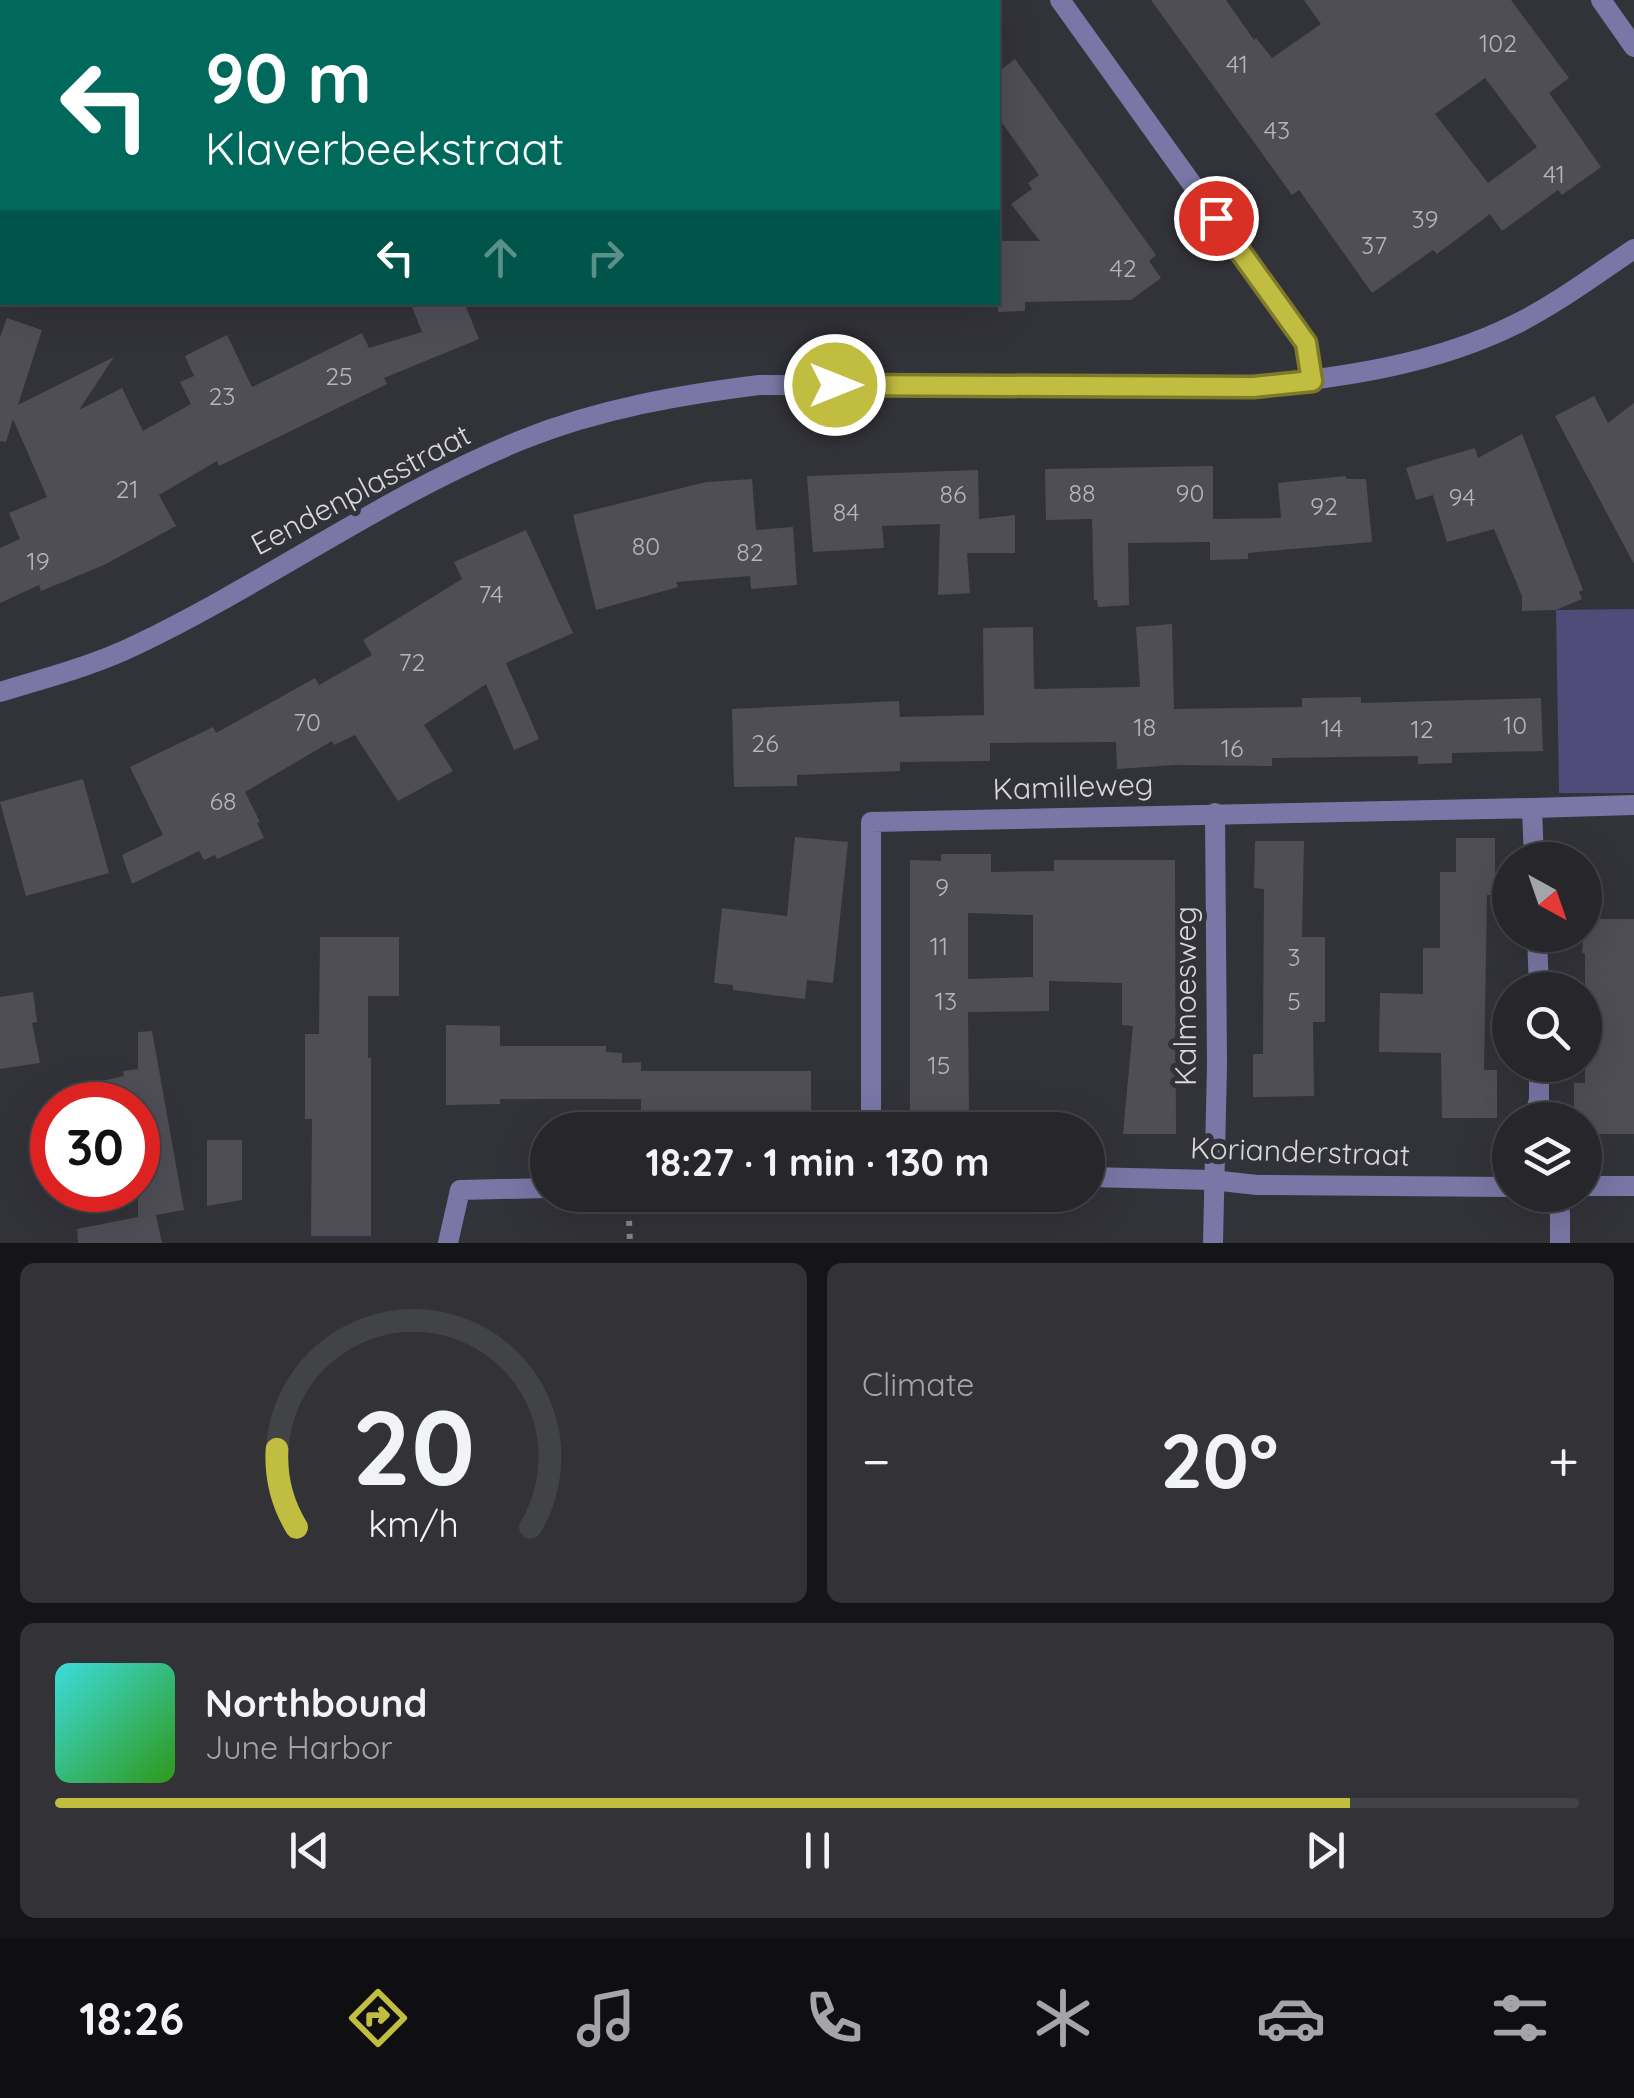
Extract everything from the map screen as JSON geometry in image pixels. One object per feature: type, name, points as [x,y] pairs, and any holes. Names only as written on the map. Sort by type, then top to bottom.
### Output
[{"type":"street","points":[[1060,0],[1306,343],[1312,381]]},
{"type":"street","points":[[1600,0],[1634,46]]},
{"type":"street","name":"Eendenplasstraat","points":[[0,692],[133,647],[225,599],[426,483],[525,439],[600,412],[759,385],[1253,387],[1312,381],[1427,359],[1480,341],[1550,306],[1634,249]]},
{"type":"street","name":"Kamilleweg","points":[[871,1112],[871,822],[1634,805]]},
{"type":"street","points":[[1532,808],[1533,842]]},
{"type":"street","name":"Kalmoesweg","points":[[1213,1243],[1217,1065],[1215,813]]},
{"type":"street","name":"Korianderstraat","points":[[1105,1177],[1212,1180],[1257,1186],[1492,1186]]},
{"type":"street","points":[[1602,1186],[1634,1186]]},
{"type":"street","points":[[448,1243],[460,1190],[530,1188]]},
{"type":"street","points":[[1560,1212],[1560,1243]]},
{"type":"path","points":[[629,1212],[630,1243]]},
{"type":"shaded area","points":[[1634,609],[1634,793],[1559,793],[1556,610]]},
{"type":"building","points":[[1151,0],[1226,0],[1272,58],[1321,24],[1304,0],[1511,0],[1569,78],[1549,93],[1601,167],[1562,195],[1558,190],[1502,231],[1490,214],[1437,254],[1433,250],[1372,293],[1299,190],[1292,195]],"holes":[[[1485,78],[1537,147],[1488,183],[1435,114]]]},
{"type":"building","points":[[1015,59],[1156,255],[1149,261],[1161,278],[1131,300],[1025,302],[1025,311],[998,312],[1000,241],[1040,241],[1011,204],[1032,189],[1028,183],[1039,175],[1000,120],[1000,70]]},
{"type":"building","points":[[411,305],[465,305],[479,339],[384,378],[387,384],[219,466],[217,461],[159,495],[176,526],[104,565],[41,591],[39,585],[0,603],[0,548],[20,539],[9,513],[47,497],[13,419],[6,442],[0,441],[0,337],[7,318],[42,330],[18,405],[114,357],[79,410],[122,388],[143,431],[191,404],[180,382],[194,376],[185,356],[227,335],[252,387],[362,333],[369,348],[422,332]]},
{"type":"building","points":[[1594,396],[1608,423],[1634,403],[1634,564],[1555,416]]},
{"type":"building","points":[[1522,434],[1583,590],[1579,592],[1582,599],[1556,610],[1522,611],[1522,596],[1494,529],[1447,542],[1433,495],[1416,500],[1406,468],[1475,448],[1478,458]]},
{"type":"building","points":[[1213,466],[1213,519],[1281,518],[1278,483],[1346,476],[1366,479],[1372,542],[1248,553],[1248,559],[1210,560],[1210,542],[1128,543],[1129,605],[1098,607],[1094,600],[1092,519],[1046,520],[1045,469]]},
{"type":"building","points":[[978,470],[979,519],[1015,515],[1015,553],[967,553],[970,593],[938,595],[940,524],[882,526],[884,548],[813,552],[807,476]]},
{"type":"building","points":[[752,479],[756,530],[793,527],[797,585],[751,589],[750,576],[676,582],[678,587],[596,610],[573,515],[706,482]]},
{"type":"building","points":[[526,530],[573,633],[506,663],[539,739],[514,750],[486,684],[424,725],[453,771],[398,801],[355,735],[334,745],[332,741],[245,792],[264,838],[217,859],[215,855],[204,860],[199,851],[132,884],[122,855],[163,835],[130,767],[213,727],[216,733],[315,678],[319,685],[372,655],[363,640],[462,579],[454,562]]},
{"type":"building","points":[[1172,624],[1174,709],[1302,707],[1302,698],[1361,697],[1361,703],[1541,698],[1543,751],[1452,753],[1452,763],[1418,764],[1418,756],[1272,758],[1272,766],[1117,769],[1116,742],[990,743],[990,761],[900,762],[900,771],[797,775],[797,786],[734,787],[732,709],[899,701],[900,717],[984,715],[983,628],[1033,627],[1034,689],[1140,687],[1136,627]]},
{"type":"building","points":[[83,779],[109,873],[26,896],[0,802]]},
{"type":"building","points":[[795,837],[848,842],[833,983],[807,980],[805,999],[733,990],[733,985],[714,983],[722,908],[787,916]]},
{"type":"building","points":[[1456,838],[1495,838],[1492,895],[1487,895],[1484,1070],[1492,1070],[1492,1082],[1497,1082],[1492,1118],[1442,1118],[1441,1053],[1379,1052],[1380,993],[1423,994],[1423,948],[1440,948],[1440,872],[1456,872]]},
{"type":"building","points":[[1255,841],[1304,841],[1302,937],[1325,937],[1325,1022],[1313,1022],[1314,1096],[1253,1097],[1253,1054],[1263,1054],[1264,889],[1254,888]]},
{"type":"building","points":[[941,854],[991,854],[991,872],[1054,871],[1054,860],[1175,860],[1176,1134],[1123,1134],[1133,1026],[1122,1025],[1122,983],[1049,981],[1049,1011],[968,1012],[969,1112],[910,1112],[910,860],[941,861]],"holes":[[[968,913],[1033,915],[1033,977],[968,979]]]},
{"type":"building","points":[[1602,919],[1634,919],[1634,1134],[1602,1134],[1602,1102],[1574,1102],[1574,1083],[1602,1082],[1602,972],[1585,972],[1582,953],[1602,952]]},
{"type":"building","points":[[320,937],[399,937],[399,996],[368,996],[371,1236],[311,1236],[312,1119],[305,1119],[305,1034],[319,1034]]},
{"type":"building","points":[[33,992],[37,1022],[32,1023],[40,1063],[0,1069],[0,997]]},
{"type":"building","points":[[446,1025],[500,1026],[500,1046],[606,1046],[606,1052],[622,1053],[622,1063],[641,1062],[641,1071],[811,1071],[811,1112],[641,1112],[641,1099],[500,1099],[500,1104],[446,1105]]},
{"type":"building","points":[[152,1031],[184,1210],[156,1215],[162,1243],[78,1243],[77,1229],[138,1217],[138,1212],[160,1212],[160,1082],[102,1081],[138,1069],[138,1032]]},
{"type":"building","points":[[207,1140],[242,1140],[242,1200],[207,1206]]},
{"type":"route","points":[[835,385],[1253,387],[1312,381],[1306,343],[1216,218]]}]
